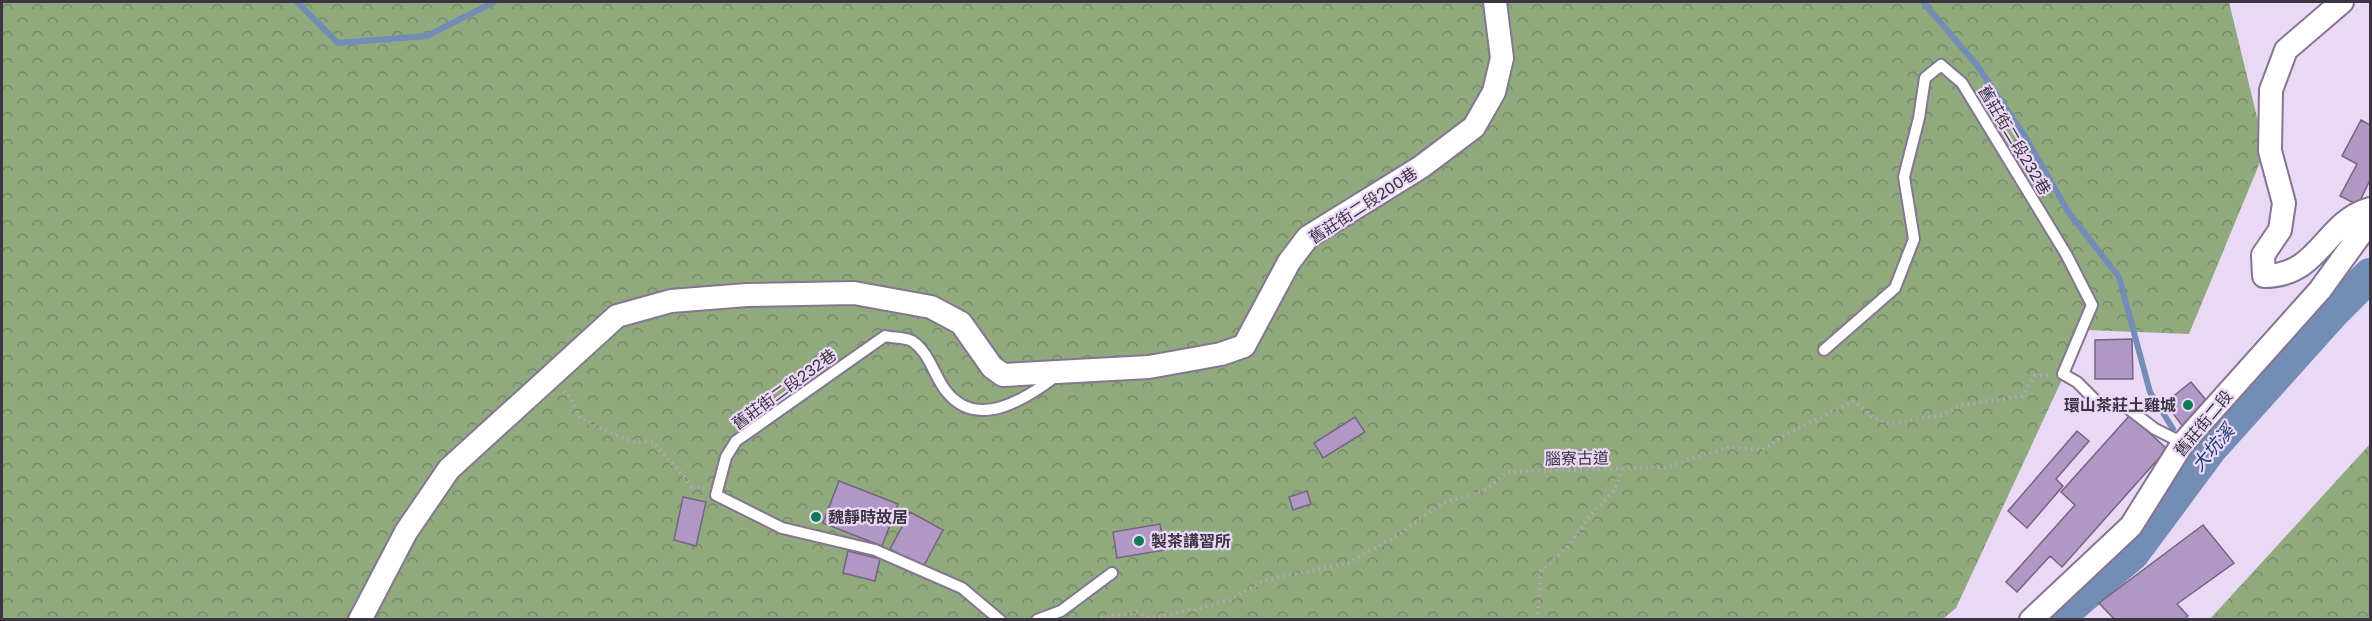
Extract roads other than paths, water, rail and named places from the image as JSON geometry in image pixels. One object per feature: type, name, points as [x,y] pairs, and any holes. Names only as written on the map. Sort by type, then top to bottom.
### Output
[{"type":"street","name":"舊莊街二段200巷","points":[[360,620],[406,532],[449,469],[617,316],[671,302],[747,295],[854,293],[931,307],[961,323],[992,367],[1002,375],[1149,367],[1221,354],[1244,346],[1289,262],[1308,237],[1421,167],[1474,127],[1494,92],[1502,58],[1494,2]]},
{"type":"street","points":[[2342,2],[2286,50],[2271,90],[2270,152],[2284,203],[2280,230],[2263,255],[2264,276],[2282,276],[2304,265],[2353,214],[2370,209]]},
{"type":"street","name":"舊莊街二段","points":[[2031,620],[2131,526],[2187,439],[2320,290],[2370,221]]},
{"type":"lane","name":"舊莊街二段232巷","points":[[1824,350],[1895,288],[1914,239],[1904,177],[1919,118],[1925,78],[1941,65],[1962,83],[2066,254],[2092,305],[2063,374],[2077,382],[2097,402],[2126,406],[2156,429],[2187,439]]},
{"type":"lane","name":"舊莊街二段232巷","points":[[1000,620],[962,588],[875,550],[782,528],[716,495],[717,489],[726,457],[736,441],[885,336],[912,341],[933,364],[945,391],[960,404],[983,411],[1007,407],[1034,394],[1060,372]]},
{"type":"lane","points":[[1037,620],[1061,610],[1112,573]]},
{"type":"waterway","points":[[297,2],[338,43],[427,36],[494,2]]},
{"type":"waterway","points":[[1923,2],[1976,64],[2026,138],[2069,213],[2119,277],[2150,392],[2173,429]]},
{"type":"waterway","name":"大坑溪","points":[[2055,620],[2133,553],[2210,449],[2333,312],[2370,275]]},
{"type":"waterway","name":"大坑溪","points":[[2204,446],[2210,449]]},
{"type":"place","name":"環山茶莊土雞城","points":[[2188,405]]},
{"type":"place","name":"魏靜時故居","points":[[816,517]]},
{"type":"place","name":"製茶講習所","points":[[1139,541]]}]
